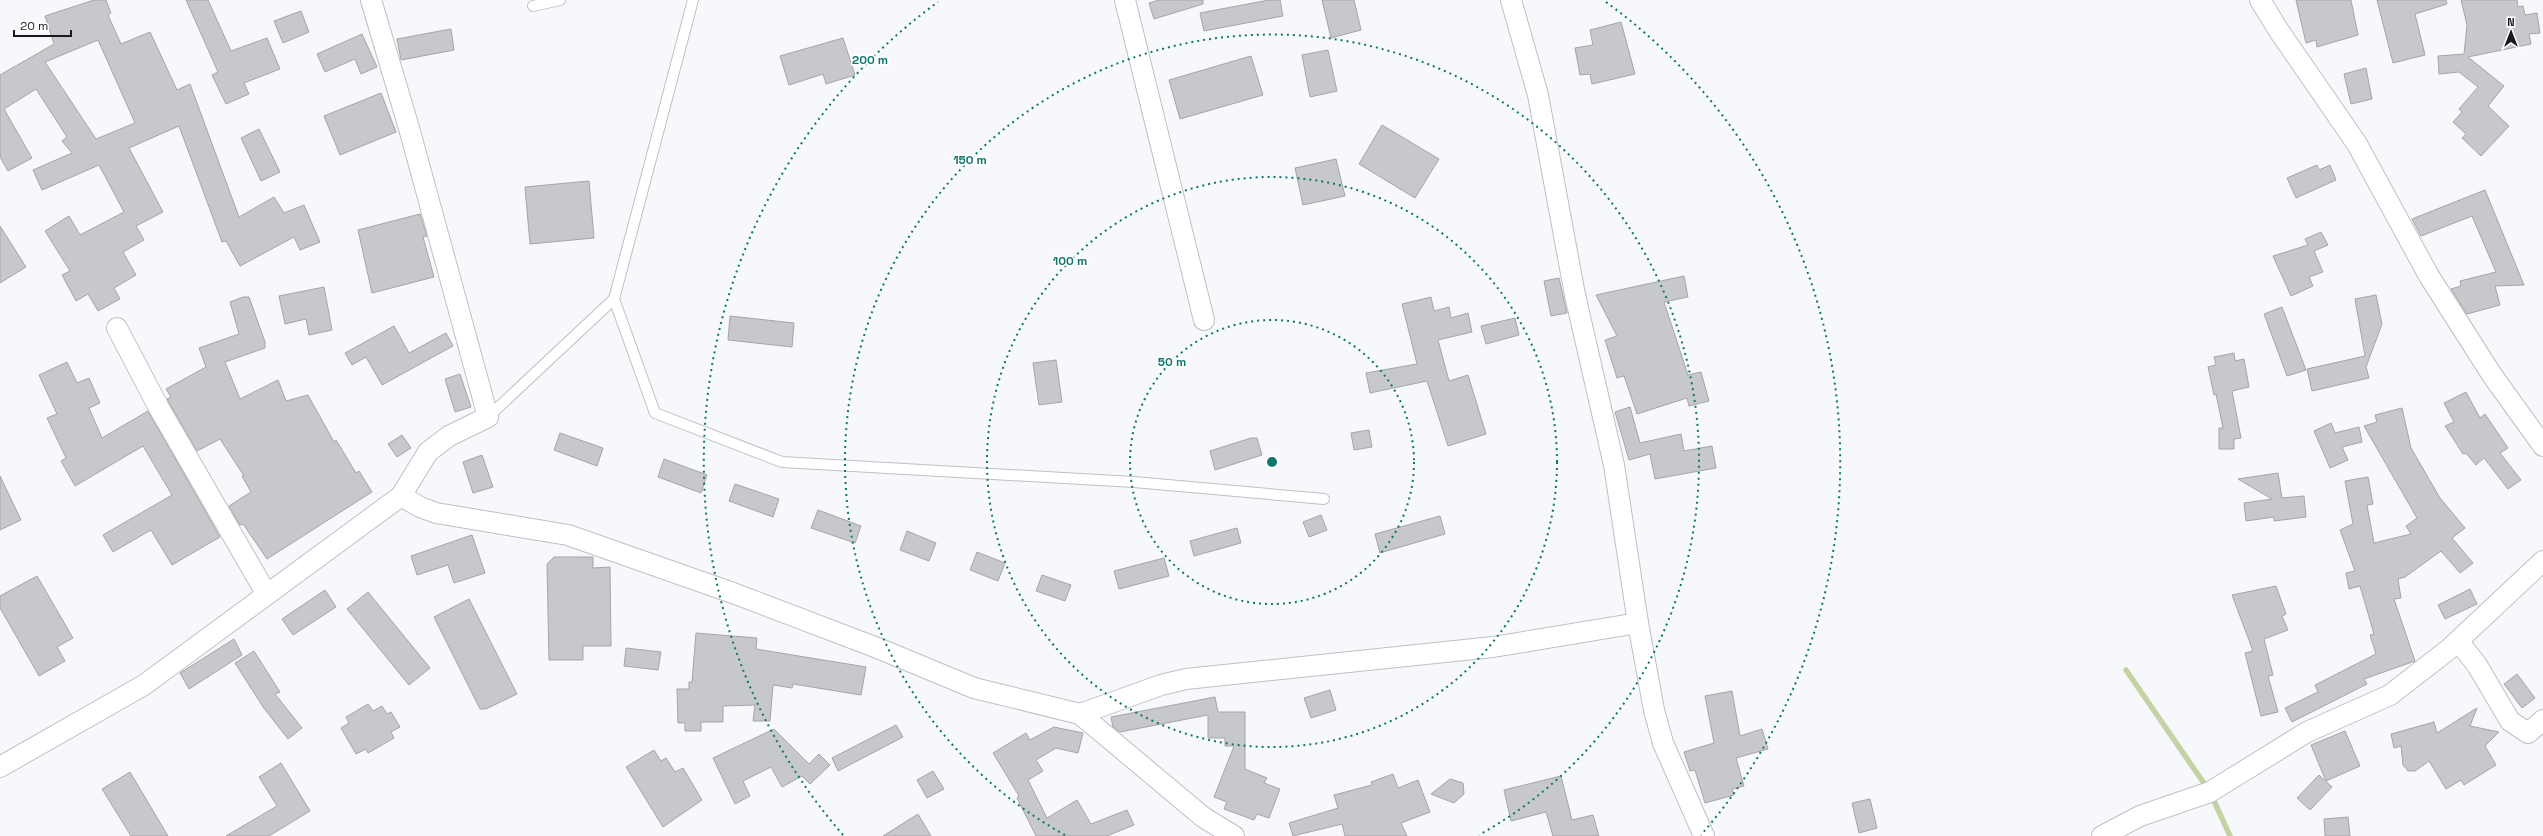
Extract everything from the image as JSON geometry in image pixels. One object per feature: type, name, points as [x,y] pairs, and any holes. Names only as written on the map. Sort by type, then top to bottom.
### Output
[{"type":"street","points":[[0,767],[144,685],[266,593],[400,496],[428,452],[449,436],[488,417],[409,128],[370,0]]},
{"type":"street","points":[[1125,0],[1204,320]]},
{"type":"street","points":[[1511,0],[1538,95],[1575,294],[1614,464],[1638,623],[1654,710],[1663,743],[1704,836]]},
{"type":"street","points":[[2260,0],[2279,31],[2358,144],[2429,276],[2492,375],[2543,446]]},
{"type":"street","points":[[117,328],[159,408],[266,593]]},
{"type":"street","points":[[400,496],[436,513],[568,535],[733,593],[880,649],[974,688],[1080,714],[1203,817],[1234,836]]},
{"type":"street","points":[[2102,836],[2140,816],[2210,792],[2307,732],[2390,695],[2429,666],[2543,561]]},
{"type":"street","points":[[1080,714],[1161,685],[1186,679],[1493,647],[1638,623]]},
{"type":"street","points":[[2458,640],[2477,665],[2510,721],[2528,733],[2543,720]]},
{"type":"lane","points":[[533,6],[560,0]]},
{"type":"lane","points":[[488,417],[614,299],[693,0]]},
{"type":"lane","points":[[614,299],[655,413],[782,462],[1134,482],[1324,499]]},
{"type":"building","points":[[94,0],[106,0],[111,13],[108,15],[121,44],[150,32],[177,90],[190,84],[239,217],[274,197],[284,213],[304,205],[320,242],[300,250],[294,237],[240,266],[226,241],[222,242],[179,126],[129,148],[163,212],[136,226],[144,240],[123,252],[136,275],[114,288],[120,299],[98,311],[88,294],[76,301],[62,275],[70,271],[45,231],[69,216],[80,235],[124,212],[99,165],[42,190],[33,170],[72,153],[62,141],[67,137],[36,89],[4,109],[32,158],[8,171],[0,157],[0,75],[54,44],[45,16]],"holes":[[[98,40],[135,123],[96,139],[45,62]]]},
{"type":"building","points":[[186,0],[208,0],[231,51],[267,38],[280,69],[244,83],[249,94],[226,104],[212,75],[218,72]]},
{"type":"building","points":[[1159,0],[1203,0],[1203,4],[1154,19],[1149,3]]},
{"type":"building","points":[[1269,0],[1280,0],[1283,16],[1204,31],[1200,13]]},
{"type":"building","points":[[1322,0],[1354,0],[1361,30],[1331,38]]},
{"type":"building","points":[[2296,0],[2351,0],[2358,35],[2317,47],[2316,40],[2306,43]]},
{"type":"building","points":[[2377,0],[2446,0],[2447,4],[2415,14],[2425,55],[2393,63]]},
{"type":"building","points":[[2461,0],[2517,0],[2518,7],[2523,6],[2525,15],[2537,13],[2540,33],[2529,34],[2531,44],[2468,57],[2504,86],[2488,106],[2509,126],[2481,156],[2462,138],[2466,134],[2453,122],[2462,112],[2459,109],[2478,87],[2459,72],[2439,74],[2438,56],[2464,54],[2467,25]]},
{"type":"building","points":[[301,11],[309,32],[283,43],[274,21]]},
{"type":"building","points":[[1621,22],[1635,74],[1592,84],[1590,74],[1580,75],[1575,48],[1593,45],[1590,30]]},
{"type":"building","points":[[451,29],[454,50],[401,60],[397,39]]},
{"type":"building","points":[[362,34],[377,67],[361,74],[355,59],[325,72],[317,54]]},
{"type":"building","points":[[843,38],[855,75],[826,84],[823,74],[789,85],[780,56]]},
{"type":"building","points":[[1328,50],[1337,91],[1310,97],[1302,55]]},
{"type":"building","points":[[1251,56],[1263,95],[1180,119],[1169,80]]},
{"type":"building","points":[[2366,68],[2372,99],[2351,104],[2344,74]]},
{"type":"building","points":[[381,93],[396,132],[340,155],[324,116]]},
{"type":"building","points":[[1382,125],[1439,159],[1415,198],[1359,164]]},
{"type":"building","points":[[259,129],[280,172],[261,181],[241,138]]},
{"type":"building","points":[[1336,159],[1345,196],[1303,205],[1295,168]]},
{"type":"building","points":[[2317,165],[2319,170],[2330,165],[2336,180],[2296,198],[2287,178]]},
{"type":"building","points":[[589,181],[594,238],[530,244],[525,187]]},
{"type":"building","points":[[2485,190],[2524,285],[2495,286],[2500,305],[2467,314],[2451,289],[2461,286],[2460,281],[2496,272],[2472,216],[2421,236],[2412,219]]},
{"type":"building","points":[[420,214],[427,236],[423,237],[434,277],[372,293],[358,230]]},
{"type":"building","points":[[0,226],[26,267],[0,283]]},
{"type":"building","points":[[2321,232],[2328,245],[2314,251],[2323,272],[2309,277],[2313,286],[2291,296],[2273,256],[2308,245],[2305,239]]},
{"type":"building","points":[[1684,276],[1688,297],[1664,302],[1688,375],[1701,372],[1709,401],[1689,406],[1687,398],[1637,414],[1624,376],[1617,378],[1605,340],[1617,336],[1596,295]]},
{"type":"building","points":[[1559,278],[1567,313],[1551,316],[1544,281]]},
{"type":"building","points":[[324,287],[332,330],[309,335],[306,319],[285,324],[279,296]]},
{"type":"building","points":[[2376,295],[2382,324],[2366,367],[2369,378],[2312,391],[2307,369],[2365,356],[2355,299]]},
{"type":"building","points":[[243,297],[249,297],[265,342],[265,348],[225,362],[240,399],[278,380],[286,401],[308,395],[334,442],[336,440],[356,473],[359,471],[372,492],[267,559],[243,524],[240,525],[229,506],[251,492],[242,476],[244,476],[220,439],[197,451],[167,399],[171,397],[166,389],[206,367],[199,348],[239,334],[230,302]]},
{"type":"building","points":[[1431,297],[1434,311],[1449,307],[1451,318],[1468,313],[1472,332],[1438,340],[1449,381],[1468,375],[1486,434],[1448,446],[1427,381],[1370,393],[1366,373],[1417,364],[1402,304]]},
{"type":"building","points":[[2282,307],[2306,370],[2287,376],[2264,314]]},
{"type":"building","points":[[730,316],[794,323],[792,347],[728,340]]},
{"type":"building","points":[[1515,318],[1519,335],[1486,344],[1481,326]]},
{"type":"building","points":[[394,326],[409,353],[446,333],[453,346],[382,385],[366,357],[352,365],[345,353]]},
{"type":"building","points":[[2234,353],[2235,361],[2244,359],[2249,387],[2232,391],[2241,438],[2234,439],[2234,449],[2219,449],[2219,428],[2223,428],[2216,394],[2214,395],[2208,367],[2216,365],[2214,357]]},
{"type":"building","points":[[1056,360],[1062,402],[1039,405],[1033,363]]},
{"type":"building","points":[[67,362],[77,383],[89,378],[100,403],[89,408],[102,438],[148,411],[220,537],[172,565],[151,530],[113,552],[103,535],[172,495],[143,446],[75,486],[61,461],[66,458],[47,418],[57,414],[39,375]]},
{"type":"building","points":[[460,374],[471,407],[455,412],[445,379]]},
{"type":"building","points":[[2466,392],[2480,418],[2485,414],[2508,448],[2500,453],[2521,480],[2508,489],[2484,458],[2476,465],[2466,453],[2463,454],[2445,426],[2454,422],[2444,403]]},
{"type":"building","points":[[1630,407],[1640,443],[1681,434],[1684,451],[1712,446],[1716,468],[1655,479],[1650,454],[1629,460],[1615,412]]},
{"type":"building","points":[[2402,408],[2411,448],[2440,498],[2465,528],[2452,538],[2473,563],[2460,573],[2441,551],[2405,577],[2398,579],[2401,598],[2394,599],[2415,661],[2364,679],[2367,684],[2292,722],[2285,708],[2318,692],[2315,685],[2376,654],[2370,635],[2374,634],[2360,586],[2349,589],[2346,573],[2355,571],[2340,530],[2353,524],[2345,481],[2368,477],[2373,504],[2367,505],[2374,543],[2411,534],[2406,526],[2417,518],[2364,426],[2377,422],[2375,415]]},
{"type":"building","points":[[2331,423],[2335,433],[2359,427],[2362,442],[2342,447],[2348,460],[2330,468],[2314,431]]},
{"type":"building","points":[[1369,430],[1372,447],[1354,450],[1351,433]]},
{"type":"building","points":[[560,433],[603,448],[597,466],[554,450]]},
{"type":"building","points":[[402,435],[411,448],[397,457],[388,444]]},
{"type":"building","points":[[1251,438],[1257,438],[1262,455],[1215,470],[1210,451]]},
{"type":"building","points":[[482,455],[493,487],[473,493],[463,462]]},
{"type":"building","points":[[664,459],[707,475],[701,493],[658,477]]},
{"type":"building","points":[[2278,473],[2282,498],[2304,496],[2306,517],[2274,521],[2274,517],[2246,521],[2244,503],[2272,499],[2238,479]]},
{"type":"building","points":[[0,476],[21,520],[0,530]]},
{"type":"building","points":[[735,484],[779,499],[773,517],[729,501]]},
{"type":"building","points":[[818,510],[861,526],[855,543],[811,528]]},
{"type":"building","points":[[1321,515],[1327,530],[1309,537],[1303,522]]},
{"type":"building","points":[[1440,516],[1445,534],[1380,553],[1375,534]]},
{"type":"building","points":[[1237,528],[1241,543],[1194,556],[1190,541]]},
{"type":"building","points":[[907,531],[936,543],[929,561],[900,550]]},
{"type":"building","points":[[472,535],[485,573],[454,583],[448,565],[417,575],[411,556]]},
{"type":"building","points":[[977,552],[1005,563],[998,581],[970,570]]},
{"type":"building","points":[[554,557],[593,557],[593,568],[610,567],[611,646],[583,646],[583,660],[549,660],[547,564]]},
{"type":"building","points":[[1164,558],[1169,576],[1119,589],[1114,571]]},
{"type":"building","points":[[1042,575],[1071,585],[1065,601],[1036,591]]},
{"type":"building","points":[[37,576],[73,638],[57,647],[65,661],[39,676],[0,608],[0,596]]},
{"type":"building","points":[[2276,586],[2286,614],[2282,616],[2288,630],[2264,639],[2273,675],[2268,676],[2278,712],[2261,716],[2245,653],[2253,651],[2232,595]]},
{"type":"building","points":[[2470,589],[2477,604],[2445,619],[2438,605]]},
{"type":"building","points":[[325,590],[336,607],[293,635],[282,619]]},
{"type":"building","points":[[368,592],[430,668],[409,685],[347,609]]},
{"type":"building","points":[[469,599],[517,694],[486,709],[480,709],[434,617]]},
{"type":"building","points":[[696,633],[757,638],[756,649],[866,667],[861,695],[793,684],[792,688],[773,685],[770,721],[753,721],[755,705],[723,706],[723,722],[701,722],[701,731],[685,731],[685,723],[678,723],[677,689],[689,689],[689,682],[692,682]]},
{"type":"building","points":[[234,639],[242,655],[189,689],[180,673]]},
{"type":"building","points":[[626,648],[661,652],[658,670],[624,666]]},
{"type":"building","points":[[254,651],[280,692],[275,694],[302,728],[288,739],[263,707],[235,663]]},
{"type":"building","points":[[2517,674],[2535,698],[2522,708],[2504,684]]},
{"type":"building","points":[[1330,690],[1336,710],[1311,718],[1304,698]]},
{"type":"building","points":[[1732,691],[1740,736],[1762,729],[1768,749],[1736,758],[1744,786],[1732,789],[1734,795],[1705,803],[1695,770],[1690,771],[1684,752],[1714,743],[1705,696]]},
{"type":"building","points":[[1215,697],[1218,712],[1245,712],[1245,769],[1267,778],[1264,783],[1280,789],[1269,818],[1257,814],[1254,820],[1224,809],[1227,802],[1214,797],[1234,746],[1225,746],[1225,738],[1208,738],[1208,715],[1120,732],[1113,727],[1111,717]]},
{"type":"building","points":[[368,704],[373,711],[382,706],[387,714],[391,712],[400,727],[391,732],[394,738],[368,753],[366,749],[356,754],[341,728],[349,723],[346,717]]},
{"type":"building","points":[[2477,708],[2470,726],[2499,732],[2485,746],[2496,765],[2464,785],[2461,780],[2446,789],[2429,761],[2415,771],[2408,771],[2403,765],[2401,746],[2394,748],[2391,734],[2434,722],[2437,733]]},
{"type":"building","points":[[896,725],[903,737],[838,771],[832,758]]},
{"type":"building","points":[[1054,727],[1083,733],[1078,753],[1056,748],[1036,760],[1043,771],[1028,780],[1047,818],[1077,800],[1091,824],[1127,810],[1134,825],[1107,836],[1036,836],[1017,798],[1019,796],[993,753],[1026,733],[1030,740]]},
{"type":"building","points":[[774,729],[809,764],[819,754],[830,765],[810,784],[802,776],[782,787],[771,767],[743,781],[750,796],[735,804],[713,758]]},
{"type":"building","points":[[2345,731],[2360,766],[2326,781],[2311,745]]},
{"type":"building","points":[[654,750],[661,761],[666,758],[675,772],[683,768],[702,800],[663,827],[626,767]]},
{"type":"building","points":[[281,763],[310,811],[269,836],[226,836],[277,806],[259,777]]},
{"type":"building","points":[[933,771],[944,789],[927,798],[917,780]]},
{"type":"building","points":[[130,772],[168,836],[131,836],[102,789]]},
{"type":"building","points":[[1393,774],[1398,788],[1418,780],[1430,812],[1401,823],[1407,836],[1345,836],[1342,824],[1293,836],[1289,823],[1338,808],[1334,795],[1372,785],[1371,782]]},
{"type":"building","points":[[2319,775],[2332,787],[2310,810],[2297,798]]},
{"type":"building","points":[[1561,776],[1572,820],[1593,815],[1599,836],[1553,836],[1546,812],[1511,821],[1504,790]]},
{"type":"building","points":[[1450,779],[1463,783],[1464,794],[1454,803],[1431,794]]},
{"type":"building","points":[[1870,799],[1877,828],[1859,833],[1852,803]]},
{"type":"building","points":[[918,814],[931,836],[883,836]]},
{"type":"building","points":[[2348,817],[2350,836],[2325,836],[2324,819]]},
{"type":"waterway","points":[[2126,670],[2210,792],[2230,836]]}]
